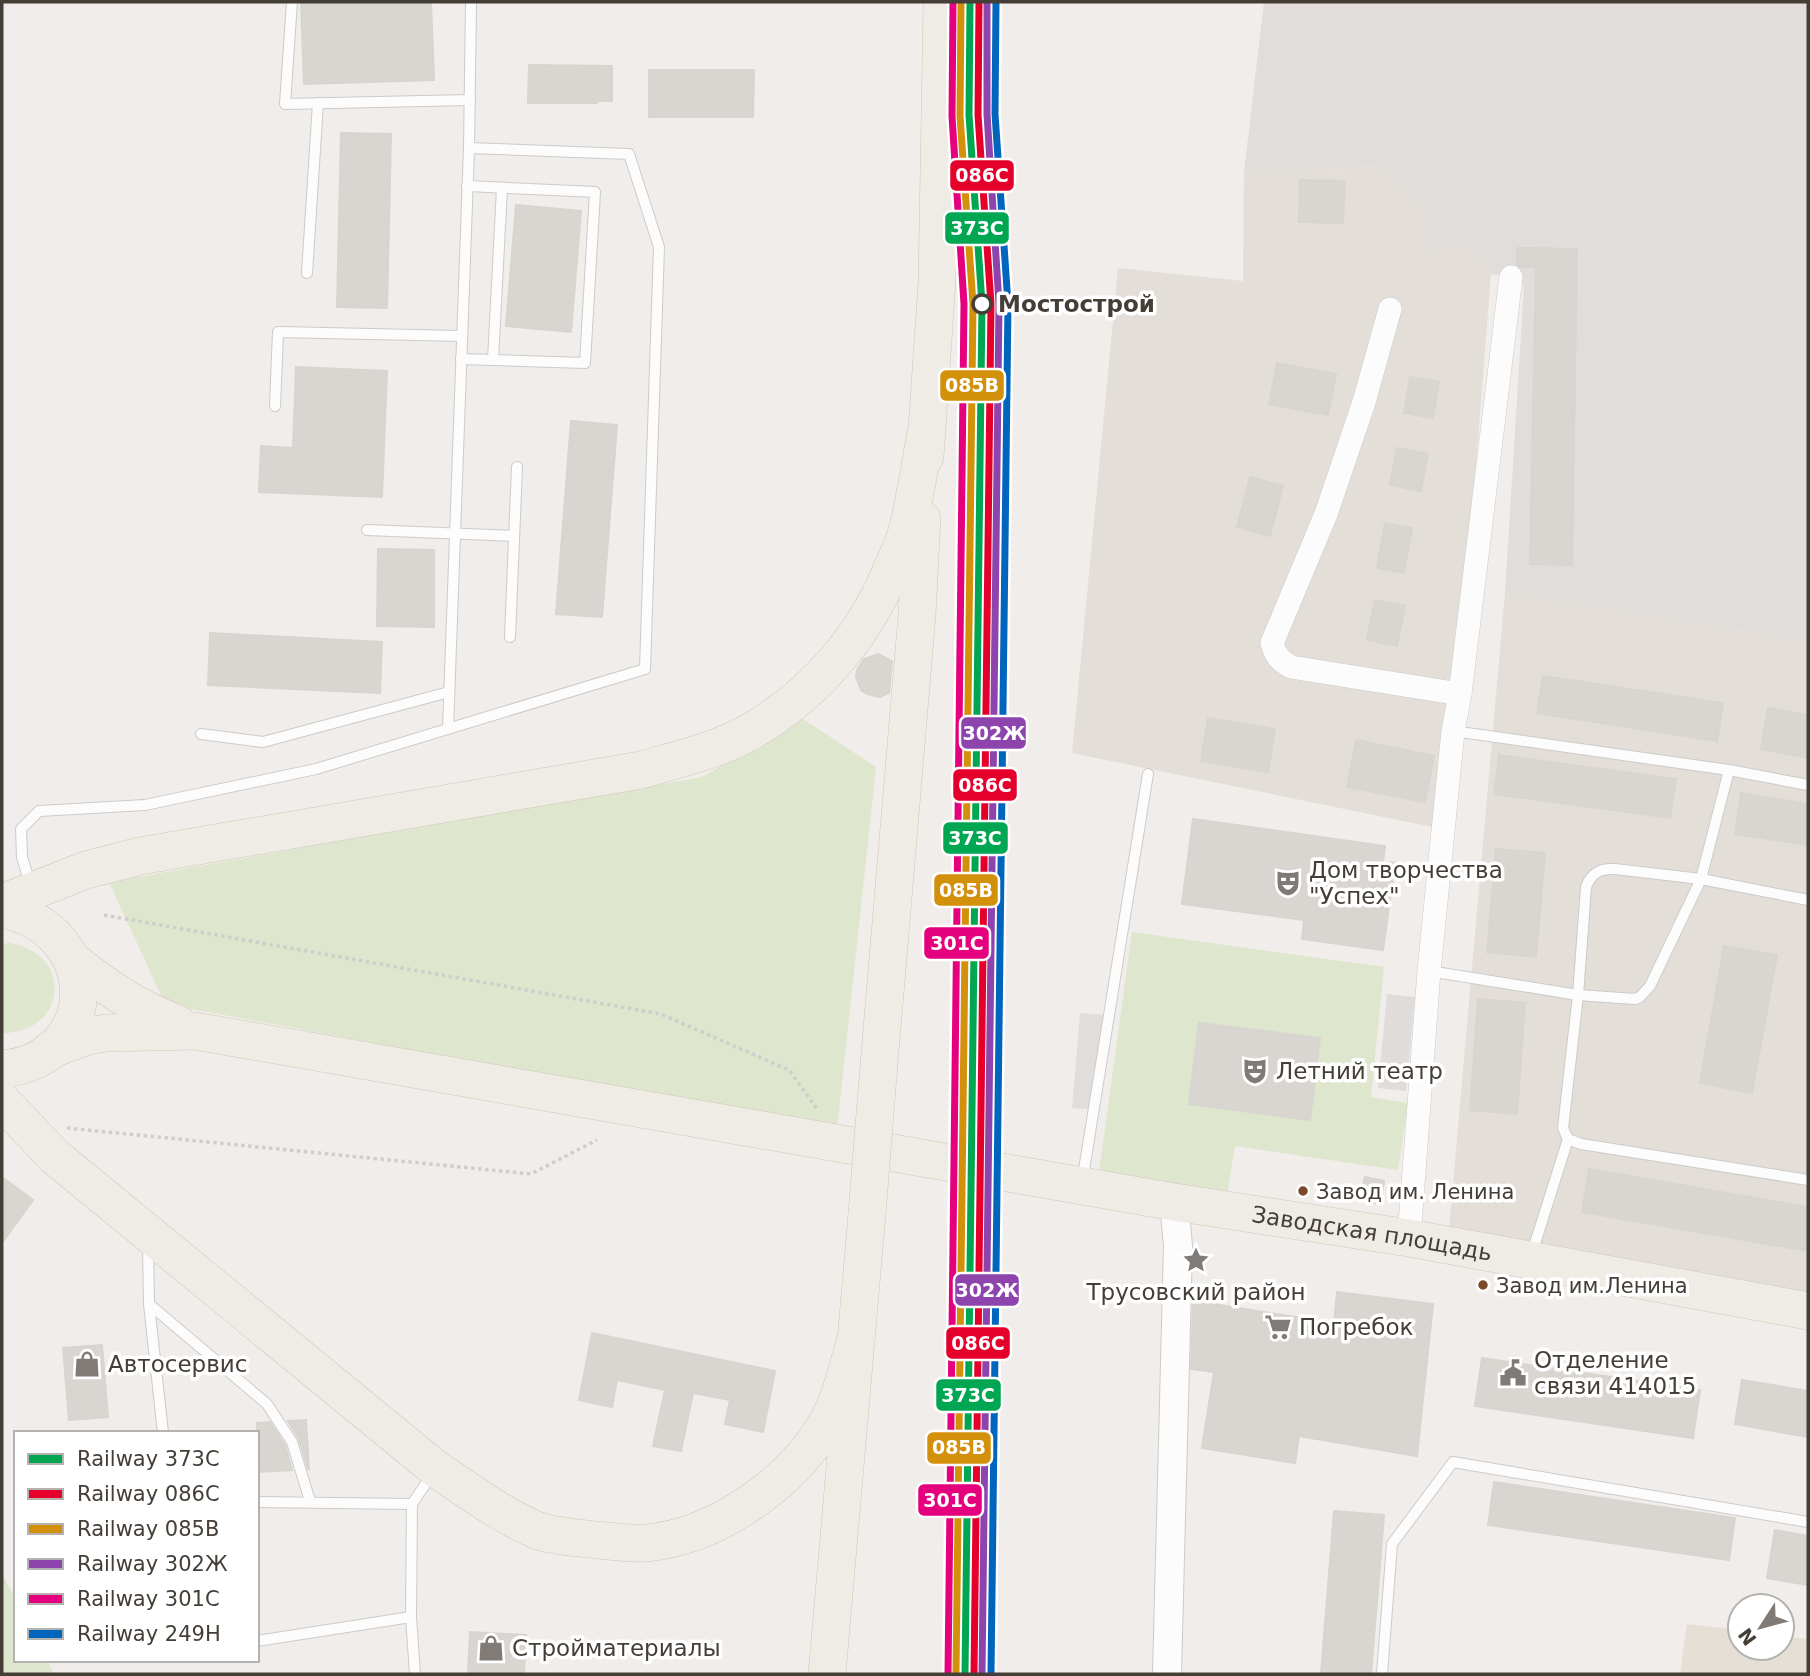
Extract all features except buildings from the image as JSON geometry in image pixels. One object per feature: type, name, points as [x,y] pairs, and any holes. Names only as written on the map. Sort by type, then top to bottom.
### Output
[{"type":"main road","points":[[827,1674],[917,615],[937,282],[942,2]]},
{"type":"main road","points":[[17,897],[86,870],[140,856],[640,770],[705,752],[754,730],[806,692],[830,669],[858,634],[884,589],[906,533],[926,432]]},
{"type":"main road","points":[[2,909],[27,916],[47,927],[71,959],[98,982],[139,1008],[195,1031]]},
{"type":"main road","points":[[50,1050],[65,1035],[75,1016],[79,985],[71,959]]},
{"type":"main road","points":[[2,1069],[106,1032],[195,1031]]},
{"type":"main road","name":"Заводская площадь","points":[[195,1031],[1174,1202],[1530,1259],[1808,1311]]},
{"type":"main road","points":[[12,1113],[54,1156],[436,1469],[496,1508],[537,1530],[611,1542],[646,1543],[670,1539],[717,1523],[750,1503],[806,1452],[827,1423],[841,1391],[856,1338]]},
{"type":"street","points":[[1409,1238],[1429,971],[1454,731],[1511,276]]},
{"type":"street","points":[[1390,309],[1364,402],[1326,514],[1272,643],[1282,662],[1291,667],[1460,694]]},
{"type":"street","points":[[1167,1674],[1178,1246],[1174,1202]]},
{"type":"lane","points":[[292,2],[285,104],[470,100]]},
{"type":"lane","points":[[448,729],[469,148],[471,2]]},
{"type":"lane","points":[[307,273],[318,103]]},
{"type":"lane","points":[[17,897],[22,857],[21,829],[40,811],[145,805],[316,769],[645,669],[659,247],[629,154],[469,148]]},
{"type":"lane","points":[[461,359],[585,363],[595,192],[467,186]]},
{"type":"lane","points":[[493,360],[502,188]]},
{"type":"lane","points":[[275,406],[278,332],[462,336]]},
{"type":"lane","points":[[510,637],[517,467]]},
{"type":"lane","points":[[367,530],[514,536]]},
{"type":"lane","points":[[201,734],[264,742],[449,692]]},
{"type":"lane","points":[[1454,731],[1729,770],[1808,785]]},
{"type":"lane","points":[[1429,971],[1578,995],[1635,999],[1646,992],[1701,879],[1729,770]]},
{"type":"lane","points":[[1082,1184],[1148,775]]},
{"type":"lane","points":[[1530,1259],[1568,1139],[1563,1128],[1578,995],[1586,887],[1594,873],[1605,868],[1701,879],[1808,900]]},
{"type":"lane","points":[[1568,1139],[1581,1144],[1808,1180]]},
{"type":"lane","points":[[148,1234],[149,1304],[163,1431]]},
{"type":"lane","points":[[149,1304],[267,1404],[292,1442],[310,1501]]},
{"type":"lane","points":[[1382,1674],[1392,1544],[1453,1462],[1808,1522]]},
{"type":"lane","points":[[415,1674],[411,1617],[412,1504],[436,1469]]},
{"type":"lane","points":[[259,1502],[412,1504]]},
{"type":"lane","points":[[259,1640],[411,1617]]},
{"type":"path","points":[[104,915],[661,1014],[789,1070],[820,1114]]},
{"type":"path","points":[[12,1113],[531,1174],[597,1140]]},
{"type":"shaded area","points":[[1264,2],[1808,2],[1808,641],[1505,593],[1524,286],[1511,277],[1491,274],[1470,248],[1424,251],[1425,214],[1379,167],[1244,172]]},
{"type":"shaded area","points":[[1379,167],[1425,214],[1470,248],[1491,274],[1447,830],[1072,753],[1118,268],[1243,281],[1244,172]]},
{"type":"shaded area","points":[[1505,593],[1808,641],[1808,1296],[1449,1230]]},
{"type":"shaded area","points":[[1387,994],[1415,997],[1406,1091],[1378,1088]]},
{"type":"shaded area","points":[[1080,1013],[1104,1015],[1096,1110],[1072,1108]]},
{"type":"shaded area","points":[[1687,1624],[1726,1628],[1726,1662],[1796,1662],[1796,1638],[1808,1639],[1808,1674],[1680,1674]]},
{"type":"green space","points":[[803,719],[876,767],[837,1129],[165,1004],[109,882],[702,777]]},
{"type":"green space","points":[[1132,932],[1384,967],[1371,1097],[1408,1103],[1398,1170],[1235,1146],[1227,1195],[1099,1172]]},
{"type":"green space","points":[[10,943],[31,950],[45,962],[53,976],[54,992],[50,1007],[40,1020],[24,1030],[2,1033],[2,944]]},
{"type":"green space","points":[[2,1574],[14,1596],[14,1662],[48,1662],[54,1674],[2,1674]]},
{"type":"rail line","name":"301С","points":[[948,1674],[964,304],[952,116],[953,2]]},
{"type":"rail line","name":"085В","points":[[956,1674],[973,304],[960,116],[961,2]]},
{"type":"rail line","name":"373C","points":[[965,1674],[982,304],[969,115],[970,2]]},
{"type":"rail line","name":"086С","points":[[974,1674],[991,304],[978,115],[979,2]]},
{"type":"rail line","name":"302Ж","points":[[982,1674],[999,304],[987,114],[987,2]]},
{"type":"rail line","name":"249Н","points":[[991,1674],[1008,304],[995,114],[996,2]]},
{"type":"place","name":"Мостострой","points":[[982,304]]},
{"type":"place","name":"Дом творчества \"Успех\"","points":[[1288,883]]},
{"type":"place","name":"Летний театр","points":[[1255,1071]]},
{"type":"place","name":"Завод им. Ленина","points":[[1303,1191]]},
{"type":"place","name":"Трусовский район","points":[[1196,1260]]},
{"type":"place","name":"Завод им.Ленина","points":[[1483,1285]]},
{"type":"place","name":"Погребок","points":[[1278,1327]]},
{"type":"place","name":"Автосервис","points":[[87,1364]]},
{"type":"place","name":"Отделение связи 414015","points":[[1513,1373]]},
{"type":"place","name":"Стройматериалы","points":[[491,1648]]}]
